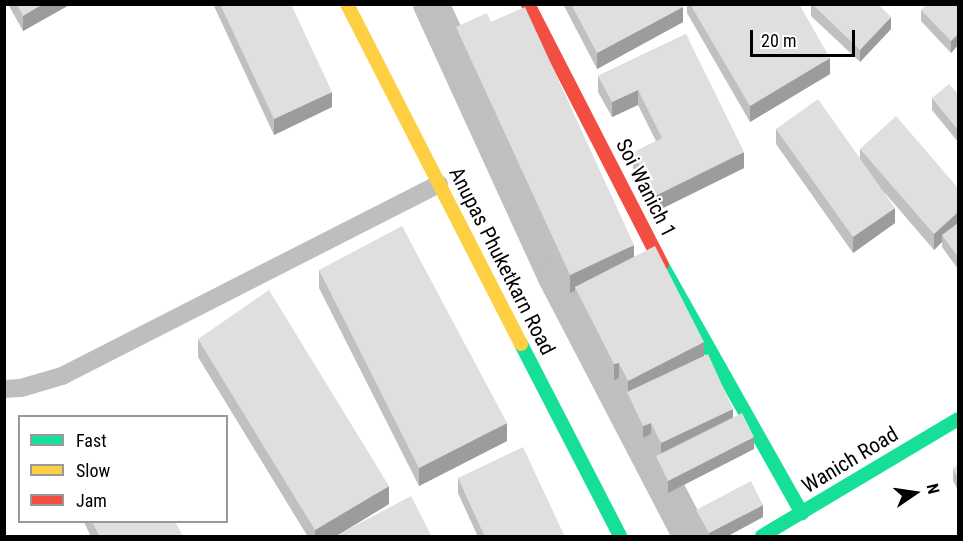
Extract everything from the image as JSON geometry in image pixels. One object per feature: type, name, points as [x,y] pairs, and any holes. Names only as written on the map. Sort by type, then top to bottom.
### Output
[{"type":"street","name":"Anupas Phuketkarn Road","points":[[347,4],[620,537]]},
{"type":"street","name":"Soi Wanich 1","points":[[528,4],[649,242],[802,513]]},
{"type":"street","name":"Wanich Road","points":[[762,537],[958,419]]},
{"type":"lane","points":[[4,389],[21,388],[62,376],[440,184]]},
{"type":"building","points":[[17,4],[43,4],[23,16]]},
{"type":"building","points":[[220,4],[291,4],[332,92],[274,119]]},
{"type":"building","points":[[571,4],[682,4],[683,7],[597,53]]},
{"type":"building","points":[[690,4],[799,4],[830,58],[750,106]]},
{"type":"building","points":[[812,4],[878,4],[891,17],[860,50]]},
{"type":"building","points":[[927,4],[958,4],[958,34],[951,41],[921,10]]},
{"type":"building","points":[[525,7],[634,245],[570,275],[456,27],[487,13],[491,22]]},
{"type":"building","points":[[686,34],[744,152],[655,196],[633,153],[662,138],[638,90],[612,102],[598,76]]},
{"type":"building","points":[[949,84],[958,94],[958,130],[932,98]]},
{"type":"building","points":[[818,99],[895,208],[853,237],[776,129]]},
{"type":"building","points":[[896,116],[958,188],[958,212],[934,234],[860,149]]},
{"type":"building","points":[[958,223],[958,257],[942,235]]},
{"type":"building","points":[[402,226],[507,423],[419,468],[319,270]]},
{"type":"building","points":[[655,246],[704,342],[628,381],[619,363],[614,364],[575,287]]},
{"type":"building","points":[[269,290],[389,486],[315,530],[198,339]]},
{"type":"building","points":[[708,354],[733,409],[661,443],[651,423],[643,426],[627,392]]},
{"type":"building","points":[[742,413],[754,437],[668,481],[656,456]]},
{"type":"building","points":[[523,447],[565,537],[485,537],[458,478]]},
{"type":"building","points":[[958,465],[958,478],[953,469]]},
{"type":"building","points":[[751,481],[763,505],[709,533],[696,510]]},
{"type":"building","points":[[411,496],[432,537],[334,537]]},
{"type":"building","points":[[93,523],[176,523],[183,537],[100,537]]},
{"type":"waterway","points":[[431,4],[556,277],[691,536]]},
{"type":"traffic: fast","points":[[662,265],[802,513]]},
{"type":"traffic: fast","points":[[521,344],[620,536]]},
{"type":"traffic: fast","points":[[762,536],[958,419]]},
{"type":"traffic: slow","points":[[347,4],[521,344]]},
{"type":"traffic: jam","points":[[528,4],[662,265]]}]
